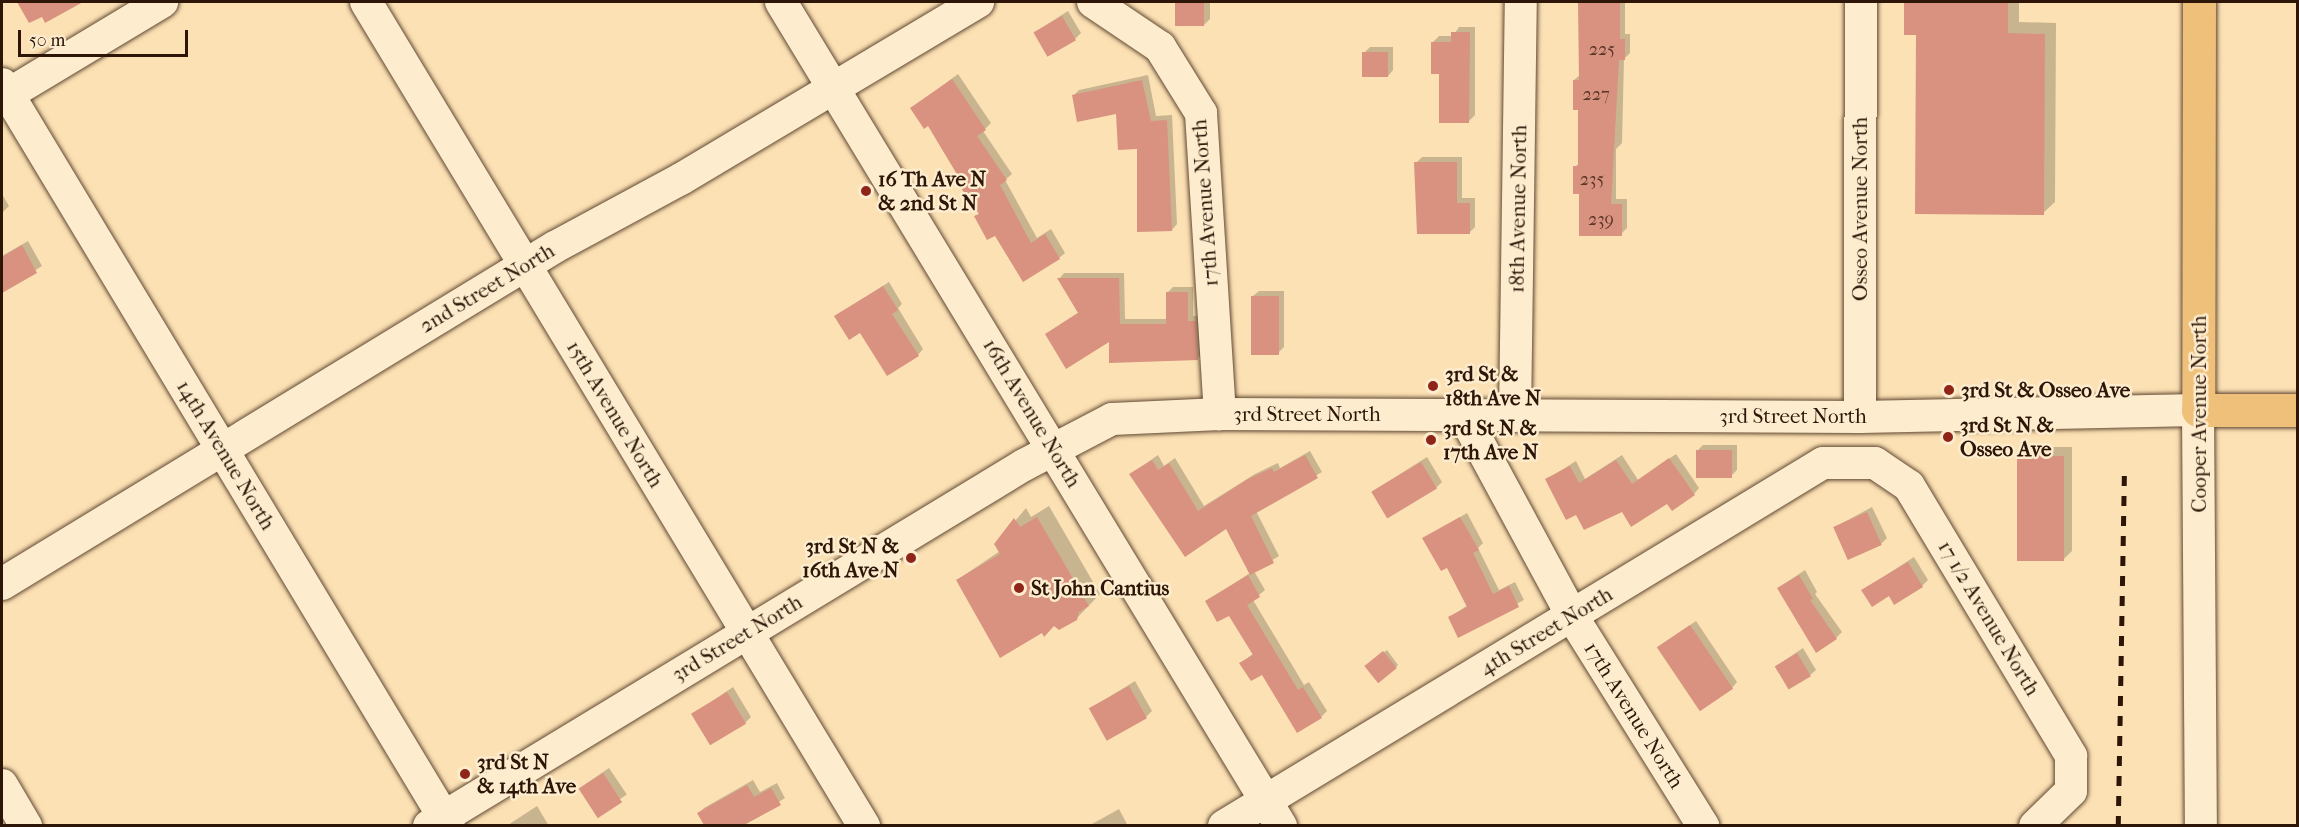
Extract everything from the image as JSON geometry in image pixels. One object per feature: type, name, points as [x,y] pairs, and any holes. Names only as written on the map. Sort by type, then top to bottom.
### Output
[{"type":"main road","name":"Cooper Avenue North","points":[[2198,410],[2199,2]]},
{"type":"main road","name":"3rd Street North","points":[[2198,410],[2298,410]]},
{"type":"street","points":[[4,92],[162,2]]},
{"type":"street","name":"15th Avenue North","points":[[366,2],[864,825]]},
{"type":"street","name":"16th Avenue North","points":[[781,2],[1273,813]]},
{"type":"street","name":"2nd Street North","points":[[2,584],[525,265],[978,2]]},
{"type":"street","name":"17th Avenue North","points":[[1093,2],[1160,46],[1201,113],[1220,414]]},
{"type":"street","name":"18th Avenue North","points":[[1515,416],[1521,2]]},
{"type":"street","name":"Osseo Avenue North","points":[[1860,417],[1861,2]]},
{"type":"street","name":"14th Avenue North","points":[[4,92],[222,449],[441,823]]},
{"type":"street","name":"3rd Street North","points":[[441,823],[747,632],[1053,448],[1112,419],[1220,414],[1860,417],[2198,410]]},
{"type":"street","name":"Cooper Avenue North","points":[[2198,410],[2201,825]]},
{"type":"street","name":"17th Avenue North","points":[[1463,414],[1572,616],[1703,825]]},
{"type":"street","name":"4th Street North","points":[[1224,825],[1273,813],[1572,616],[1823,463],[1875,463]]},
{"type":"street","name":"17 1/2 Avenue North","points":[[1875,463],[1909,486],[2071,756],[2071,791],[2035,825]]},
{"type":"street","points":[[2,785],[26,825]]},
{"type":"building","points":[[17,2],[83,2],[45,23],[42,17],[29,23]]},
{"type":"building","points":[[1175,2],[1204,2],[1204,26],[1175,26]]},
{"type":"building","points":[[1578,2],[1620,2],[1620,39],[1625,39],[1625,60],[1619,60],[1611,204],[1622,204],[1622,236],[1579,236],[1579,194],[1573,194],[1573,166],[1578,166],[1578,110],[1573,110],[1573,80],[1579,80]]},
{"type":"building","points":[[1904,2],[2008,2],[2008,33],[2045,34],[2044,215],[1915,214],[1916,35],[1904,35]]},
{"type":"building","points":[[1062,16],[1076,40],[1047,57],[1033,32]]},
{"type":"building","points":[[1451,32],[1470,32],[1469,123],[1439,123],[1439,74],[1431,74],[1431,42],[1451,42]]},
{"type":"building","points":[[1362,52],[1388,52],[1388,77],[1362,77]]},
{"type":"building","points":[[952,79],[986,130],[977,136],[1007,180],[1000,185],[1031,243],[1045,234],[1060,259],[1023,282],[995,236],[987,240],[974,216],[979,214],[954,178],[958,176],[928,126],[924,129],[910,108]]},
{"type":"building","points":[[1142,80],[1151,121],[1167,120],[1172,231],[1137,232],[1137,149],[1118,150],[1116,114],[1077,122],[1072,95]]},
{"type":"building","points":[[1414,162],[1457,162],[1457,203],[1470,203],[1470,234],[1417,234]]},
{"type":"building","points":[[22,245],[37,273],[2,293],[2,257]]},
{"type":"building","points":[[1057,278],[1119,278],[1120,324],[1166,324],[1166,292],[1188,292],[1188,321],[1196,321],[1198,360],[1109,363],[1109,342],[1066,369],[1045,334],[1078,313]]},
{"type":"building","points":[[883,286],[898,310],[892,314],[919,356],[887,376],[860,333],[849,340],[834,316]]},
{"type":"building","points":[[1251,296],[1279,296],[1279,355],[1251,355]]},
{"type":"building","points":[[1696,450],[1732,450],[1732,478],[1696,478]]},
{"type":"building","points":[[1305,455],[1318,478],[1251,516],[1274,563],[1250,575],[1226,529],[1185,557],[1129,474],[1152,460],[1158,470],[1169,463],[1198,511],[1248,479],[1272,468],[1274,472]]},
{"type":"building","points":[[2017,456],[2064,456],[2064,561],[2017,561]]},
{"type":"building","points":[[1669,458],[1695,495],[1672,511],[1667,504],[1631,527],[1622,512],[1584,530],[1576,515],[1566,520],[1545,479],[1570,466],[1579,483],[1616,460],[1632,484]]},
{"type":"building","points":[[1421,462],[1437,489],[1387,518],[1371,492]]},
{"type":"building","points":[[1867,512],[1882,545],[1848,560],[1833,527]]},
{"type":"building","name":"St John Cantius","points":[[1037,517],[1089,606],[1079,612],[1077,620],[1059,630],[1054,626],[1044,637],[1042,633],[1000,658],[956,580],[1000,554],[994,544],[1014,518],[1020,527]]},
{"type":"building","points":[[1460,517],[1479,550],[1473,553],[1493,594],[1509,586],[1519,607],[1458,638],[1448,617],[1467,607],[1447,568],[1441,571],[1422,538]]},
{"type":"building","points":[[1908,562],[1923,587],[1894,605],[1889,596],[1872,607],[1861,590]]},
{"type":"building","points":[[1248,575],[1260,597],[1247,605],[1298,690],[1303,687],[1322,718],[1297,733],[1262,675],[1251,681],[1239,663],[1253,655],[1229,616],[1217,622],[1205,601]]},
{"type":"building","points":[[1799,575],[1813,599],[1810,600],[1837,639],[1816,653],[1777,588]]},
{"type":"building","points":[[1690,625],[1733,689],[1700,711],[1657,647]]},
{"type":"building","points":[[1383,651],[1397,668],[1378,683],[1364,666]]},
{"type":"building","points":[[1797,653],[1811,676],[1789,690],[1775,666]]},
{"type":"building","points":[[1129,686],[1147,718],[1107,741],[1089,708]]},
{"type":"building","points":[[727,692],[746,724],[710,745],[691,714]]},
{"type":"building","points":[[603,773],[622,802],[598,818],[579,789]]},
{"type":"building","points":[[747,785],[754,797],[771,788],[781,805],[744,825],[704,825],[697,813]]},
{"type":"railway","points":[[2118,826],[2124,472]]},
{"type":"place","name":"16 Th Ave N & 2nd St N","points":[[866,191]]},
{"type":"place","name":"3rd St & 18th Ave N","points":[[1433,386]]},
{"type":"place","name":"3rd St & Osseo Ave","points":[[1949,390]]},
{"type":"place","name":"3rd St N & Osseo Ave","points":[[1948,437]]},
{"type":"place","name":"3rd St N & 17th Ave N","points":[[1431,440]]},
{"type":"place","name":"3rd St N & 16th Ave N","points":[[911,558]]},
{"type":"place","name":"St John Cantius","points":[[1019,588]]},
{"type":"place","name":"3rd St N & 14th Ave","points":[[465,774]]}]
